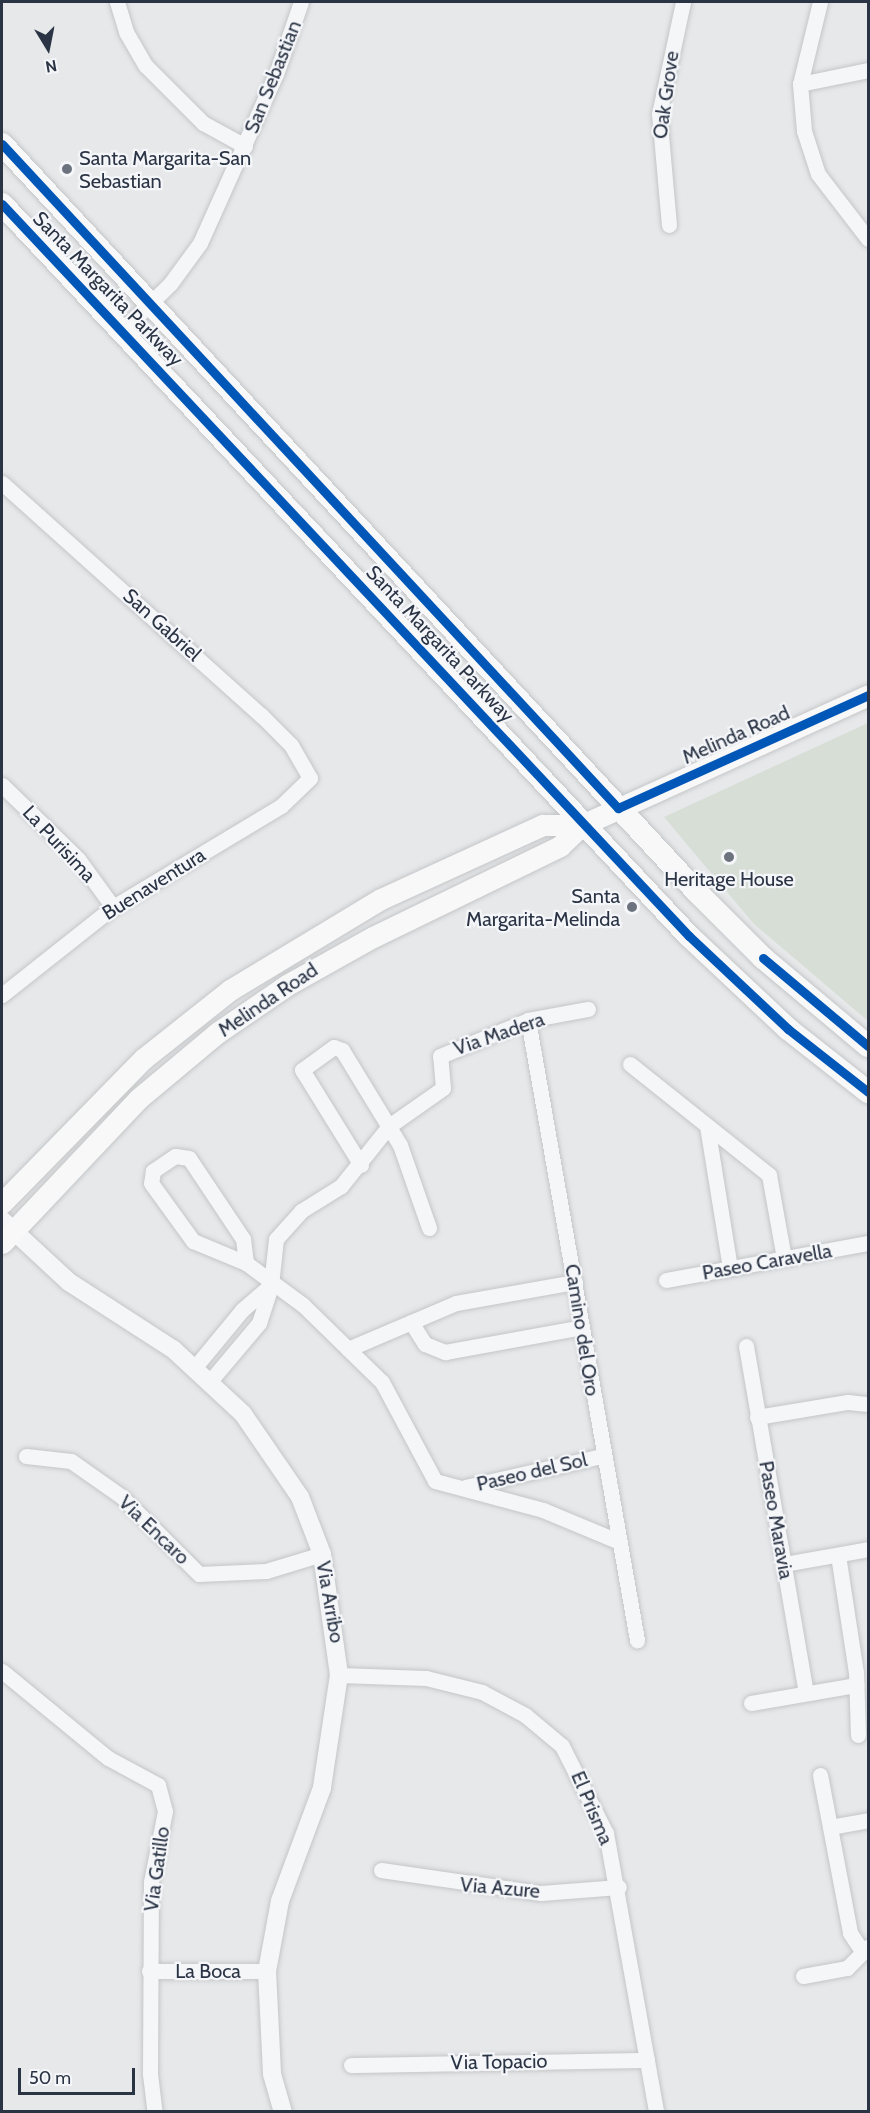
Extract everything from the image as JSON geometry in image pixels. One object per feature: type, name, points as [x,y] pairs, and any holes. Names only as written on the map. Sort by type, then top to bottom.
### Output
[{"type":"main road","name":"Santa Margarita Parkway","points":[[2,144],[149,306],[618,808],[763,957],[868,1046]]},
{"type":"main road","name":"Santa Margarita Parkway","points":[[2,204],[124,329],[582,825],[748,993],[868,1092]]},
{"type":"main road","name":"Melinda Road","points":[[5,1231],[138,1099],[247,1011],[357,945],[560,846],[582,825],[868,695]]},
{"type":"main road","name":"Melinda Road","points":[[2,1203],[143,1059],[230,990],[381,899],[543,825],[582,825]]},
{"type":"street","points":[[117,2],[126,32],[146,66],[203,123],[245,146]]},
{"type":"street","name":"San Sebastian","points":[[124,329],[149,306],[200,243],[245,146],[301,2]]},
{"type":"street","name":"Oak Grove","points":[[669,225],[659,114],[682,2]]},
{"type":"street","points":[[820,2],[800,84],[804,130],[818,174],[868,239]]},
{"type":"street","points":[[800,84],[868,70]]},
{"type":"street","name":"San Gabriel","points":[[2,483],[261,715],[291,745],[310,778]]},
{"type":"street","name":"Buenaventura","points":[[2,996],[113,907],[281,806],[310,778]]},
{"type":"street","name":"La Purisima","points":[[2,785],[78,859],[113,907]]},
{"type":"street","name":"Via Madera","points":[[211,1380],[259,1323],[272,1285],[276,1239],[301,1211],[341,1186],[361,1165],[389,1126],[443,1088],[440,1056],[528,1020],[588,1009]]},
{"type":"street","name":"Camino del Oro","points":[[528,1020],[575,1282],[615,1540],[637,1640]]},
{"type":"street","points":[[361,1165],[303,1066],[339,1047],[389,1126],[429,1228]]},
{"type":"street","points":[[630,1064],[769,1175],[784,1258]]},
{"type":"street","points":[[707,1126],[730,1268]]},
{"type":"street","name":"Paseo del Sol","points":[[246,1263],[243,1239],[189,1158],[175,1156],[153,1172],[151,1183],[193,1241],[246,1263],[272,1285],[313,1313],[393,1398],[435,1481],[543,1510],[615,1540]]},
{"type":"street","name":"Via Arribo","points":[[5,1231],[69,1282],[211,1380],[273,1451],[300,1497],[322,1554],[339,1675],[322,1788],[280,1901],[267,1971],[272,2074],[283,2112]]},
{"type":"street","name":"Paseo Caravella","points":[[666,1280],[868,1243]]},
{"type":"street","points":[[348,1349],[456,1303],[575,1282]]},
{"type":"street","points":[[195,1367],[272,1285]]},
{"type":"street","points":[[411,1322],[425,1344],[445,1352],[582,1328]]},
{"type":"street","name":"Paseo Maravia","points":[[746,1346],[806,1693]]},
{"type":"street","points":[[757,1417],[848,1402],[868,1404]]},
{"type":"street","name":"Via Encaro","points":[[26,1456],[71,1461],[122,1497],[199,1574],[266,1571],[322,1554]]},
{"type":"street","name":"Paseo del Sol","points":[[462,1488],[601,1456]]},
{"type":"street","points":[[784,1564],[868,1549]]},
{"type":"street","points":[[838,1555],[856,1685],[858,1735]]},
{"type":"street","name":"Via Gatillo","points":[[2,1671],[108,1758],[158,1785],[165,1811],[151,1882],[149,1971],[155,2112]]},
{"type":"street","name":"El Prisma","points":[[339,1675],[426,1678],[482,1692],[525,1715],[562,1746],[585,1783],[606,1833],[619,1887],[656,2112]]},
{"type":"street","points":[[752,1703],[856,1685]]},
{"type":"street","points":[[803,1976],[847,1968],[865,1949],[850,1933],[820,1774]]},
{"type":"street","points":[[830,1827],[868,1820]]},
{"type":"street","name":"Via Azure","points":[[381,1870],[541,1893],[619,1887]]},
{"type":"street","name":"La Boca","points":[[149,1971],[267,1971]]},
{"type":"street","name":"Via Topacio","points":[[351,2065],[647,2060]]},
{"type":"shaded area","points":[[868,723],[868,1021],[754,924],[664,817]]},
{"type":"cycle path","points":[[2,144],[618,808],[868,695]]},
{"type":"cycle path","points":[[2,204],[689,936],[788,1029],[868,1092]]},
{"type":"cycle path","points":[[763,958],[868,1046]]},
{"type":"place","name":"Santa Margarita-San Sebastian","points":[[67,169]]},
{"type":"place","name":"Heritage House","points":[[729,857]]},
{"type":"place","name":"Santa Margarita-Melinda","points":[[632,907]]}]
